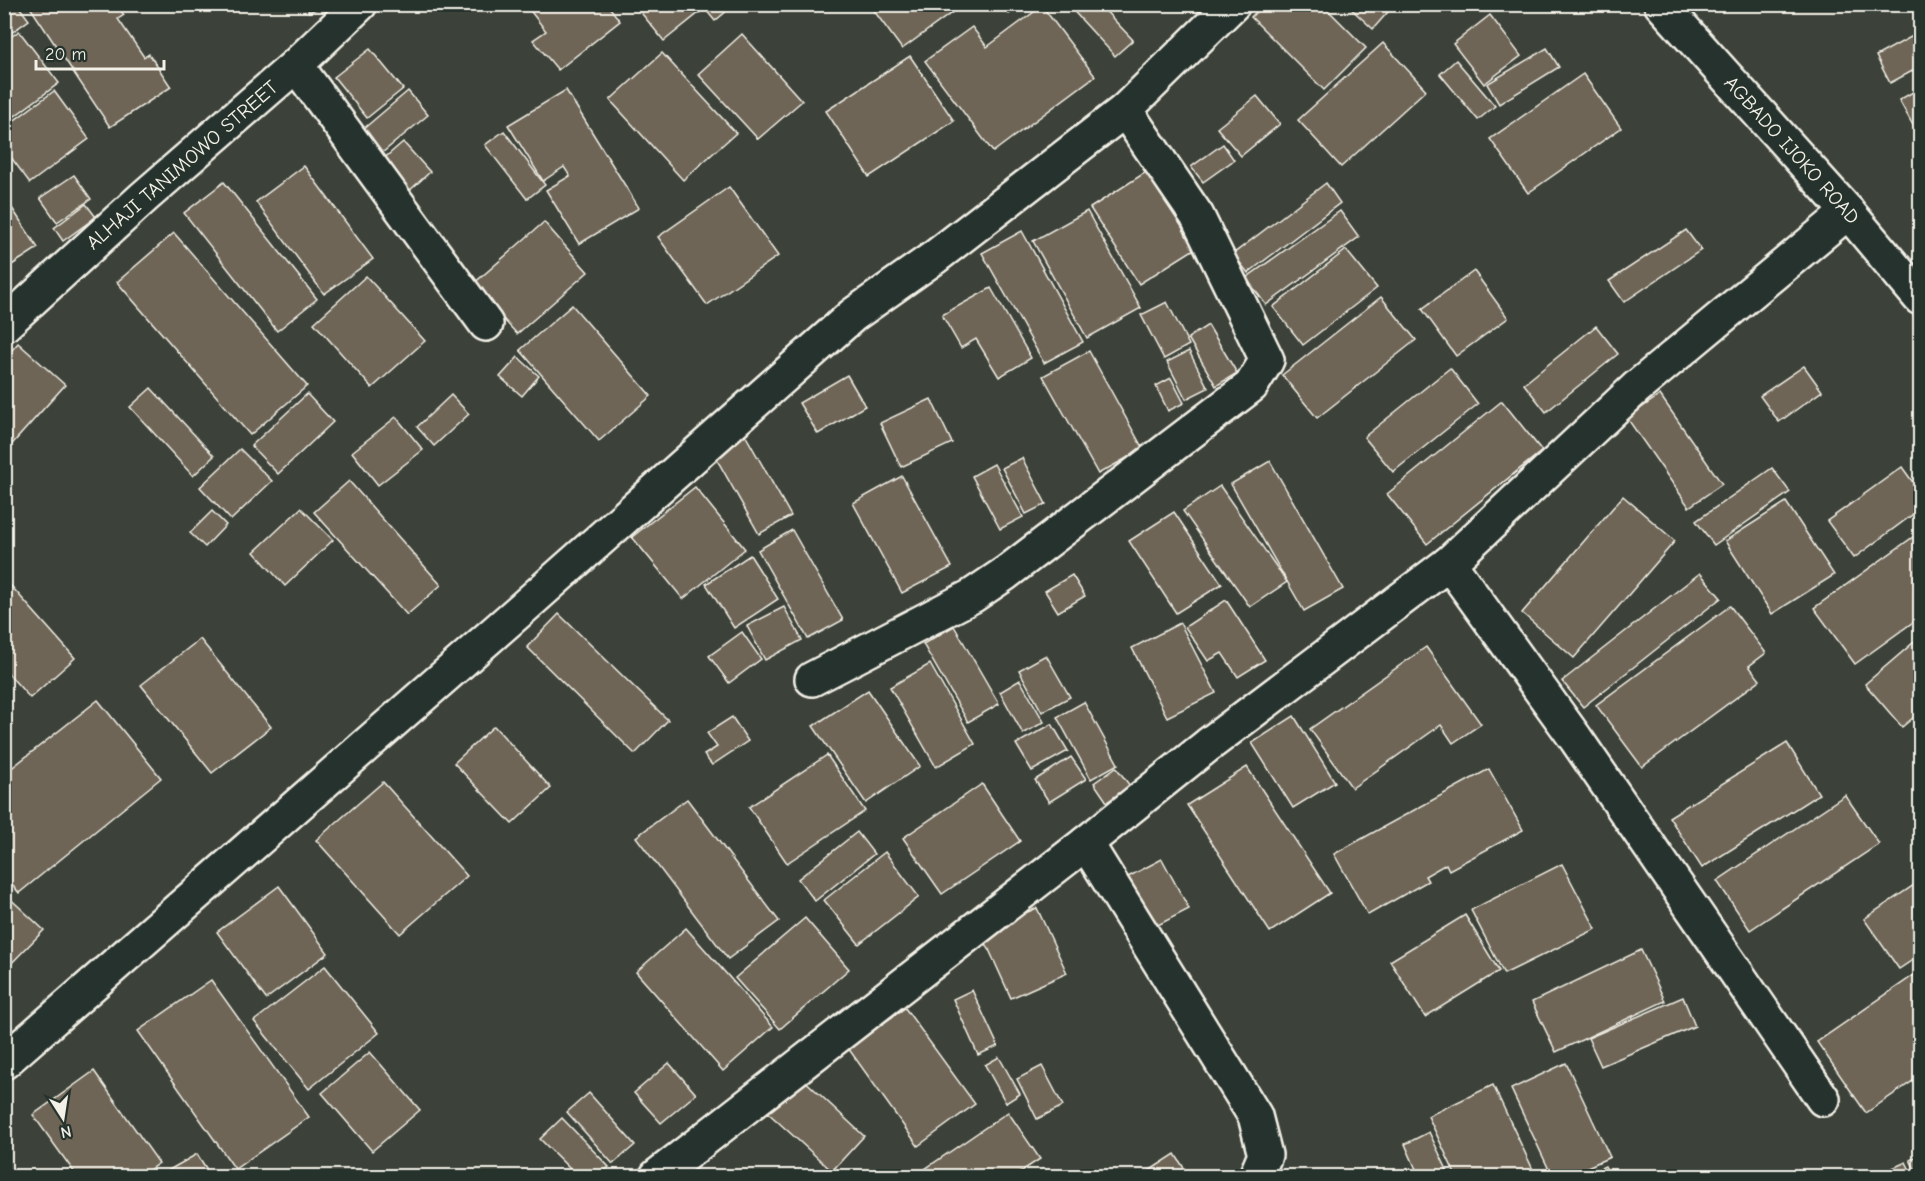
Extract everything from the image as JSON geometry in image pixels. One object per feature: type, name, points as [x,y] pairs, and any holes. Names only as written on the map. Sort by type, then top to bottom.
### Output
[{"type":"street","name":"ALHAJI TANIMOWO STREET","points":[[4,325],[144,197],[296,65],[360,4]]},
{"type":"street","points":[[4,1062],[516,614],[853,315],[935,257],[1125,110],[1233,4]]},
{"type":"street","name":"AGBADO IJOKO ROAD","points":[[1661,4],[1848,212],[1920,298]]},
{"type":"street","points":[[296,65],[486,324]]},
{"type":"street","points":[[812,679],[972,596],[1006,573],[1251,386],[1267,360],[1197,216],[1125,110]]},
{"type":"street","points":[[657,1176],[1086,843],[1208,745],[1449,563],[1636,388],[1848,212]]},
{"type":"street","points":[[1449,563],[1583,749],[1823,1099]]},
{"type":"street","points":[[1086,843],[1255,1116],[1265,1155],[1256,1176]]},
{"type":"building","points":[[4,4],[17,4],[29,20],[4,38]]},
{"type":"building","points":[[28,4],[117,4],[124,15],[118,19],[144,57],[149,54],[171,87],[110,127]]},
{"type":"building","points":[[306,4],[342,4],[325,11],[323,6],[309,12]]},
{"type":"building","points":[[525,4],[607,4],[620,21],[558,70],[533,40],[546,31]]},
{"type":"building","points":[[634,4],[694,4],[700,12],[664,41]]},
{"type":"building","points":[[701,4],[735,4],[715,21]]},
{"type":"building","points":[[869,4],[949,4],[954,11],[902,49]]},
{"type":"building","points":[[1002,4],[1022,4],[1009,14]]},
{"type":"building","points":[[1067,4],[1099,4],[1133,40],[1115,56]]},
{"type":"building","points":[[1264,4],[1322,4],[1366,48],[1324,90],[1251,17]]},
{"type":"building","points":[[1346,4],[1395,4],[1373,29]]},
{"type":"building","points":[[1042,6],[1095,76],[993,152],[925,61],[972,27],[987,47]]},
{"type":"building","points":[[1490,15],[1521,56],[1484,84],[1453,44]]},
{"type":"building","points":[[19,31],[59,83],[4,124],[4,42]]},
{"type":"building","points":[[1920,32],[1920,67],[1890,83],[1876,56]]},
{"type":"building","points":[[742,34],[802,101],[758,139],[698,74]]},
{"type":"building","points":[[1383,43],[1426,90],[1341,167],[1298,120]]},
{"type":"building","points":[[1547,48],[1559,67],[1499,104],[1487,84]]},
{"type":"building","points":[[370,49],[403,89],[367,118],[334,77]]},
{"type":"building","points":[[662,53],[736,133],[683,180],[610,100]]},
{"type":"building","points":[[910,56],[954,121],[869,177],[826,111]]},
{"type":"building","points":[[1456,60],[1495,106],[1478,120],[1440,74]]},
{"type":"building","points":[[1583,74],[1621,128],[1528,193],[1490,139]]},
{"type":"building","points":[[1920,88],[1920,124],[1914,127],[1899,100]]},
{"type":"building","points":[[566,90],[639,208],[579,244],[546,190],[570,176],[564,167],[543,181],[508,125]]},
{"type":"building","points":[[54,91],[89,139],[30,183],[4,148],[4,128]]},
{"type":"building","points":[[408,91],[428,115],[382,153],[362,130]]},
{"type":"building","points":[[1257,96],[1280,124],[1241,156],[1217,128]]},
{"type":"building","points":[[504,131],[545,185],[527,199],[485,145]]},
{"type":"building","points":[[403,142],[430,172],[408,192],[381,161]]},
{"type":"building","points":[[1223,144],[1234,160],[1203,182],[1191,167]]},
{"type":"building","points":[[304,166],[373,259],[324,294],[256,202]]},
{"type":"building","points":[[1146,172],[1196,248],[1139,284],[1090,208]]},
{"type":"building","points":[[74,175],[91,199],[57,222],[40,198]]},
{"type":"building","points":[[224,182],[317,299],[277,331],[184,213]]},
{"type":"building","points":[[1326,183],[1340,203],[1248,273],[1233,254]]},
{"type":"building","points":[[729,187],[778,256],[707,305],[658,237]]},
{"type":"building","points":[[86,204],[96,217],[63,241],[54,228]]},
{"type":"building","points":[[10,205],[38,248],[4,270],[4,209]]},
{"type":"building","points":[[1087,211],[1141,308],[1087,338],[1033,241]]},
{"type":"building","points":[[1340,211],[1359,237],[1266,305],[1246,278]]},
{"type":"building","points":[[544,222],[588,272],[517,334],[472,285]]},
{"type":"building","points":[[1686,230],[1701,250],[1624,302],[1609,281]]},
{"type":"building","points":[[1022,231],[1083,342],[1044,363],[982,253]]},
{"type":"building","points":[[174,233],[307,386],[250,435],[117,282]]},
{"type":"building","points":[[1346,250],[1377,288],[1303,345],[1273,307]]},
{"type":"building","points":[[1474,271],[1508,318],[1456,356],[1422,309]]},
{"type":"building","points":[[366,276],[425,341],[372,388],[314,323]]},
{"type":"building","points":[[991,288],[1031,358],[999,377],[976,339],[961,348],[942,315]]},
{"type":"building","points":[[1381,297],[1416,340],[1317,418],[1282,375]]},
{"type":"building","points":[[1167,302],[1189,345],[1164,359],[1141,315]]},
{"type":"building","points":[[572,305],[651,396],[599,441],[520,350]]},
{"type":"building","points":[[1208,325],[1237,373],[1216,386],[1188,338]]},
{"type":"building","points":[[1596,326],[1618,354],[1546,412],[1524,384]]},
{"type":"building","points":[[18,343],[65,385],[4,453],[4,359]]},
{"type":"building","points":[[1089,351],[1143,449],[1098,474],[1043,376]]},
{"type":"building","points":[[1189,351],[1208,388],[1186,399],[1167,362]]},
{"type":"building","points":[[518,357],[539,376],[522,396],[500,377]]},
{"type":"building","points":[[1804,366],[1822,391],[1779,422],[1760,396]]},
{"type":"building","points":[[1450,368],[1478,404],[1393,472],[1364,437]]},
{"type":"building","points":[[847,375],[865,406],[818,434],[799,403]]},
{"type":"building","points":[[1171,378],[1184,403],[1168,411],[1156,386]]},
{"type":"building","points":[[151,388],[214,456],[193,476],[130,407]]},
{"type":"building","points":[[307,394],[333,422],[278,474],[251,446]]},
{"type":"building","points":[[451,395],[469,414],[434,446],[417,427]]},
{"type":"building","points":[[1660,395],[1722,484],[1689,507],[1627,418]]},
{"type":"building","points":[[931,399],[952,443],[901,467],[880,423]]},
{"type":"building","points":[[1502,401],[1542,451],[1427,544],[1387,494]]},
{"type":"building","points":[[396,417],[423,450],[378,485],[352,452]]},
{"type":"building","points":[[743,431],[791,516],[759,534],[711,449]]},
{"type":"building","points":[[240,449],[272,481],[231,520],[200,487]]},
{"type":"building","points":[[1022,458],[1046,504],[1026,514],[1002,468]]},
{"type":"building","points":[[1270,461],[1343,589],[1304,611],[1231,484]]},
{"type":"building","points":[[994,464],[1023,517],[1000,529],[972,476]]},
{"type":"building","points":[[1902,467],[1920,492],[1920,509],[1854,558],[1827,521]]},
{"type":"building","points":[[1772,468],[1790,492],[1714,545],[1696,521]]},
{"type":"building","points":[[902,476],[952,567],[902,593],[853,503]]},
{"type":"building","points":[[349,481],[441,585],[407,615],[314,512]]},
{"type":"building","points":[[1220,486],[1287,582],[1250,607],[1183,511]]},
{"type":"building","points":[[695,487],[745,549],[683,599],[632,537]]},
{"type":"building","points":[[1623,496],[1675,541],[1574,658],[1522,613]]},
{"type":"building","points":[[1786,502],[1834,575],[1772,614],[1725,541]]},
{"type":"building","points":[[301,508],[333,540],[285,586],[254,552]]},
{"type":"building","points":[[212,511],[226,525],[205,547],[190,533]]},
{"type":"building","points":[[1174,512],[1222,584],[1176,613],[1129,541]]},
{"type":"building","points":[[792,530],[843,620],[808,639],[758,550]]},
{"type":"building","points":[[1920,532],[1920,617],[1855,664],[1814,608]]},
{"type":"building","points":[[750,555],[778,599],[734,628],[706,584]]},
{"type":"building","points":[[1700,573],[1721,598],[1583,707],[1562,681]]},
{"type":"building","points":[[1072,575],[1085,596],[1058,612],[1045,591]]},
{"type":"building","points":[[4,578],[75,658],[30,698],[4,669]]},
{"type":"building","points":[[1226,600],[1265,660],[1238,677],[1222,653],[1208,661],[1185,627]]},
{"type":"building","points":[[1730,606],[1766,653],[1749,666],[1760,680],[1642,767],[1596,705]]},
{"type":"building","points":[[784,607],[802,640],[765,660],[747,626]]},
{"type":"building","points":[[559,614],[668,720],[635,754],[527,647]]},
{"type":"building","points":[[1180,623],[1216,693],[1167,717],[1132,648]]},
{"type":"building","points":[[954,626],[999,704],[968,722],[923,644]]},
{"type":"building","points":[[742,632],[761,659],[729,683],[709,656]]},
{"type":"building","points":[[1920,637],[1920,712],[1902,727],[1865,684]]},
{"type":"building","points":[[200,639],[271,727],[212,773],[141,685]]},
{"type":"building","points":[[1426,647],[1481,724],[1453,743],[1441,725],[1352,788],[1310,729]]},
{"type":"building","points":[[1046,655],[1070,697],[1042,712],[1019,670]]},
{"type":"building","points":[[930,664],[975,744],[936,767],[890,687]]},
{"type":"building","points":[[1020,680],[1044,722],[1023,734],[1000,692]]},
{"type":"building","points":[[868,690],[920,766],[866,803],[813,726]]},
{"type":"building","points":[[98,700],[161,778],[19,893],[4,875],[4,774]]},
{"type":"building","points":[[1084,702],[1118,764],[1091,779],[1057,717]]},
{"type":"building","points":[[1294,716],[1335,782],[1293,808],[1252,743]]},
{"type":"building","points":[[732,717],[748,741],[712,765],[704,755],[717,747],[707,733]]},
{"type":"building","points":[[1052,724],[1068,751],[1032,771],[1016,744]]},
{"type":"building","points":[[494,726],[551,788],[512,824],[454,763]]},
{"type":"building","points":[[1787,743],[1819,794],[1702,868],[1669,817]]},
{"type":"building","points":[[827,755],[865,811],[787,863],[749,807]]},
{"type":"building","points":[[1071,757],[1086,779],[1049,802],[1035,780]]},
{"type":"building","points":[[1116,767],[1130,786],[1107,802],[1094,783]]},
{"type":"building","points":[[1247,767],[1330,893],[1270,932],[1187,805]]},
{"type":"building","points":[[1489,769],[1523,830],[1449,870],[1446,864],[1425,876],[1428,881],[1368,915],[1334,854]]},
{"type":"building","points":[[383,782],[467,876],[400,934],[316,840]]},
{"type":"building","points":[[982,784],[1020,841],[942,894],[903,838]]},
{"type":"building","points":[[1845,795],[1879,844],[1750,930],[1717,881]]},
{"type":"building","points":[[687,799],[779,921],[728,959],[636,837]]},
{"type":"building","points":[[857,832],[874,854],[815,901],[798,879]]},
{"type":"building","points":[[885,852],[919,897],[859,944],[824,900]]},
{"type":"building","points":[[1162,859],[1189,909],[1129,940],[1103,890]]},
{"type":"building","points":[[1562,864],[1596,929],[1504,974],[1471,910]]},
{"type":"building","points":[[1920,881],[1920,955],[1899,969],[1864,919]]},
{"type":"building","points":[[279,886],[328,953],[266,999],[217,932]]},
{"type":"building","points":[[4,893],[44,930],[4,971]]},
{"type":"building","points":[[1037,908],[1067,973],[1011,998],[981,932]]},
{"type":"building","points":[[1465,915],[1499,971],[1425,1017],[1390,961]]},
{"type":"building","points":[[805,918],[849,969],[780,1029],[735,978]]},
{"type":"building","points":[[686,928],[773,1027],[723,1071],[636,972]]},
{"type":"building","points":[[1641,950],[1665,1001],[1556,1052],[1532,1002]]},
{"type":"building","points":[[325,966],[379,1033],[309,1089],[254,1021]]},
{"type":"building","points":[[1920,971],[1920,1076],[1866,1113],[1817,1042]]},
{"type":"building","points":[[211,980],[309,1117],[235,1169],[138,1031]]},
{"type":"building","points":[[972,990],[998,1046],[978,1055],[953,999]]},
{"type":"building","points":[[1683,997],[1695,1026],[1601,1066],[1588,1038]]},
{"type":"building","points":[[905,1008],[975,1104],[918,1146],[848,1048]]},
{"type":"building","points":[[370,1052],[420,1110],[372,1151],[322,1093]]},
{"type":"building","points":[[999,1057],[1020,1094],[1006,1103],[985,1065]]},
{"type":"building","points":[[669,1063],[696,1094],[661,1123],[634,1093]]},
{"type":"building","points":[[1566,1063],[1610,1157],[1567,1176],[1552,1176],[1511,1089]]},
{"type":"building","points":[[1042,1066],[1063,1106],[1037,1119],[1017,1079]]},
{"type":"building","points":[[94,1071],[159,1163],[140,1176],[77,1176],[33,1115]]},
{"type":"building","points":[[799,1075],[864,1136],[832,1171],[766,1111]]},
{"type":"building","points":[[1493,1085],[1536,1176],[1456,1176],[1428,1116]]},
{"type":"building","points":[[589,1093],[635,1145],[613,1164],[567,1112]]},
{"type":"building","points":[[1008,1112],[1040,1159],[1014,1176],[930,1176],[925,1169]]},
{"type":"building","points":[[562,1118],[609,1167],[599,1176],[577,1176],[540,1139]]},
{"type":"building","points":[[1429,1132],[1450,1176],[1419,1176],[1405,1144]]},
{"type":"building","points":[[197,1154],[211,1176],[174,1176],[169,1170]]},
{"type":"building","points":[[1175,1154],[1189,1176],[1141,1176]]},
{"type":"building","points":[[1920,1154],[1920,1176],[1919,1176],[1910,1160]]},
{"type":"building","points":[[1906,1162],[1913,1176],[1875,1176]]},
{"type":"building","points":[[1605,1166],[1610,1176],[1583,1176]]}]
